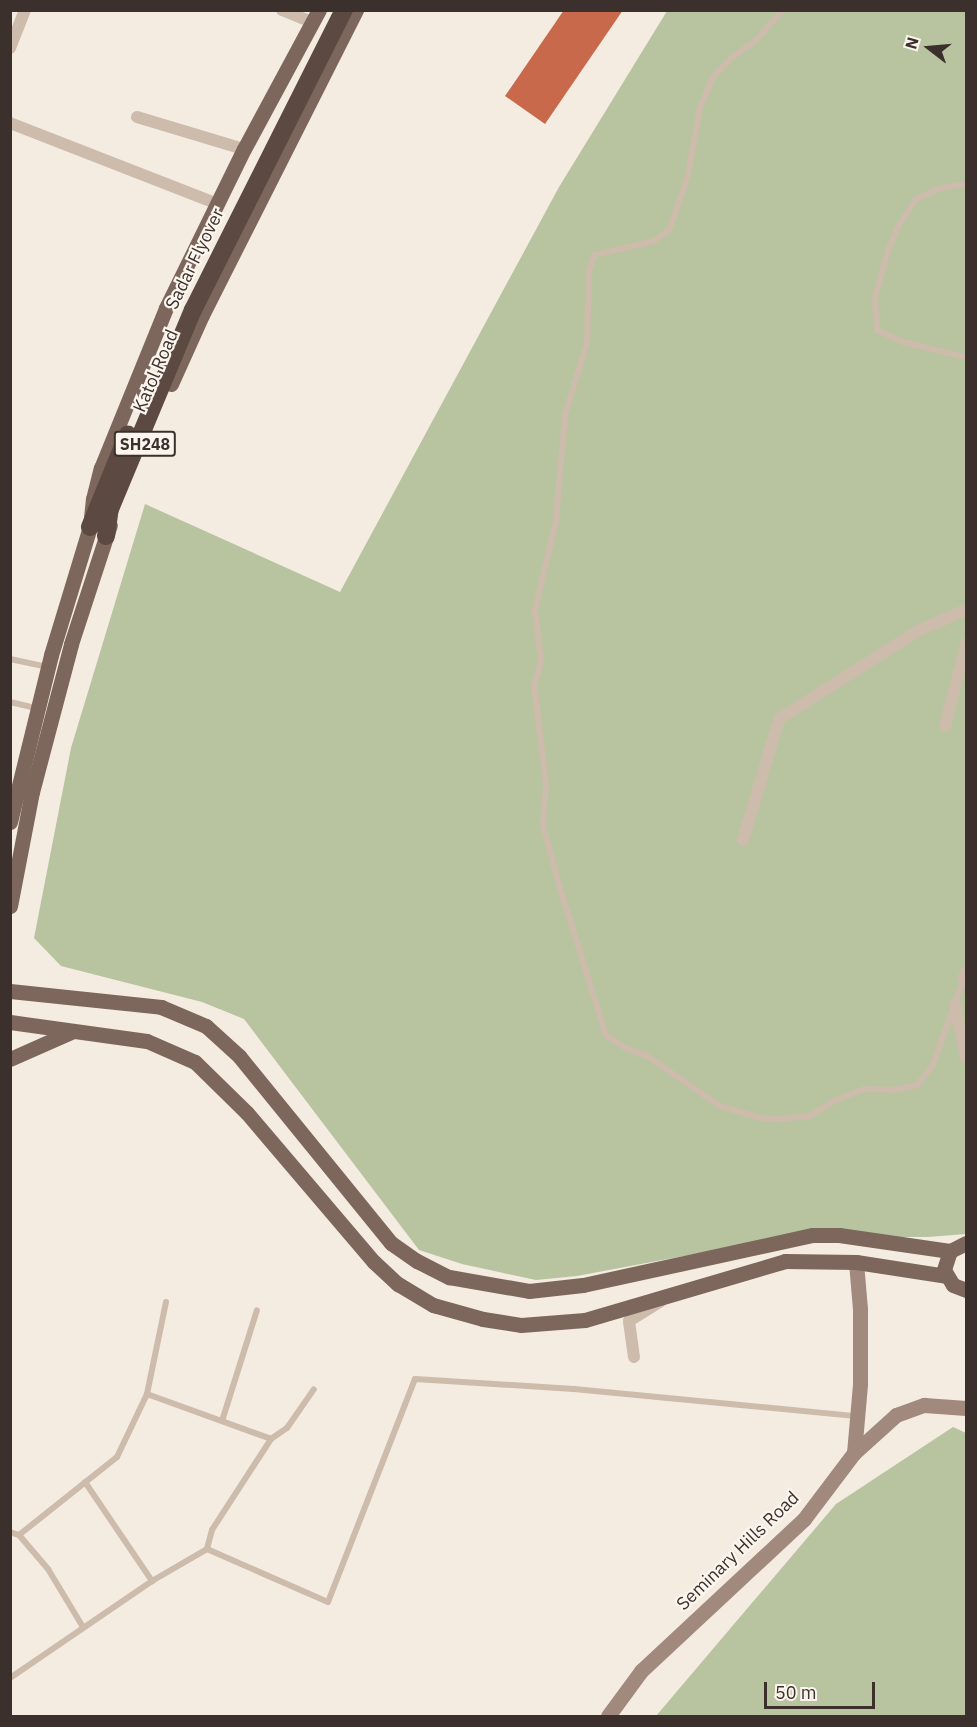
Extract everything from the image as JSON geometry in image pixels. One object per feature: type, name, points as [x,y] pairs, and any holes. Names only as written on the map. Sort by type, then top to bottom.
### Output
[{"type":"highway","name":"Sadar Flyover","points":[[98,531],[110,509],[118,473],[183,308],[335,10]]},
{"type":"highway","name":"Sadar Flyover","points":[[118,473],[192,310],[344,10]]},
{"type":"main road","name":"Katol Road","points":[[10,822],[48,668],[98,531],[202,315],[356,10]]},
{"type":"main road","name":"Katol Road","points":[[10,906],[32,792],[98,531],[93,499],[102,468],[166,308],[244,149],[315,16]]},
{"type":"main road","points":[[10,991],[161,1007],[206,1026],[239,1056],[391,1243],[417,1261],[449,1277],[529,1291],[583,1285],[813,1235],[839,1236],[950,1251],[966,1243]]},
{"type":"main road","points":[[10,1022],[147,1041],[195,1062],[247,1113],[374,1262],[398,1284],[433,1305],[483,1319],[521,1325],[585,1320],[785,1261],[856,1262],[946,1276]]},
{"type":"main road","points":[[10,1059],[74,1031]]},
{"type":"main road","points":[[950,1251],[944,1263],[946,1276],[953,1285],[966,1290]]},
{"type":"street","points":[[10,48],[25,10]]},
{"type":"street","points":[[282,10],[315,16]]},
{"type":"street","points":[[137,117],[244,149]]},
{"type":"street","points":[[10,123],[218,204]]},
{"type":"street","points":[[743,840],[779,719],[919,630],[966,610]]},
{"type":"street","points":[[945,726],[966,644]]},
{"type":"street","points":[[955,1005],[966,1058]]},
{"type":"street","points":[[854,1453],[860,1384],[860,1309],[856,1262]]},
{"type":"street","points":[[634,1357],[630,1321],[667,1297]]},
{"type":"street","name":"Seminary Hills Road","points":[[608,1716],[640,1671],[804,1520],[854,1453],[896,1415],[924,1405],[966,1408]]},
{"type":"lane","points":[[783,10],[755,41],[731,58],[712,77],[700,107],[687,179],[669,230],[654,241],[594,255],[589,271],[587,343],[565,415],[556,521],[535,610],[541,661],[534,685],[546,784],[543,825],[559,885],[606,1035],[627,1048],[646,1055],[720,1106],[761,1118],[810,1116],[834,1101],[864,1089],[892,1090],[917,1085],[933,1065],[965,975]]},
{"type":"lane","points":[[966,184],[940,188],[916,199],[888,250],[875,298],[878,330],[903,342],[966,357]]},
{"type":"lane","points":[[10,659],[48,668]]},
{"type":"lane","points":[[10,702],[37,709]]},
{"type":"lane","points":[[20,1535],[117,1457],[147,1394],[166,1302]]},
{"type":"lane","points":[[222,1421],[257,1310]]},
{"type":"lane","points":[[207,1549],[328,1602],[415,1380],[574,1389],[856,1416]]},
{"type":"lane","points":[[10,1678],[152,1581],[207,1549],[212,1530],[271,1439],[287,1428],[314,1389]]},
{"type":"lane","points":[[147,1394],[271,1439]]},
{"type":"lane","points":[[85,1482],[152,1581]]},
{"type":"lane","points":[[10,1532],[20,1535],[48,1569],[83,1627]]},
{"type":"green space","points":[[667,11],[966,11],[966,1234],[928,1237],[785,1237],[577,1276],[536,1280],[462,1264],[419,1250],[244,1019],[202,1002],[61,966],[34,938],[71,748],[145,504],[340,592],[559,187]]},
{"type":"green space","points":[[953,1427],[966,1433],[966,1716],[656,1716],[836,1504]]},
{"type":"building","points":[[564,10],[623,10],[545,124],[505,96]]}]
